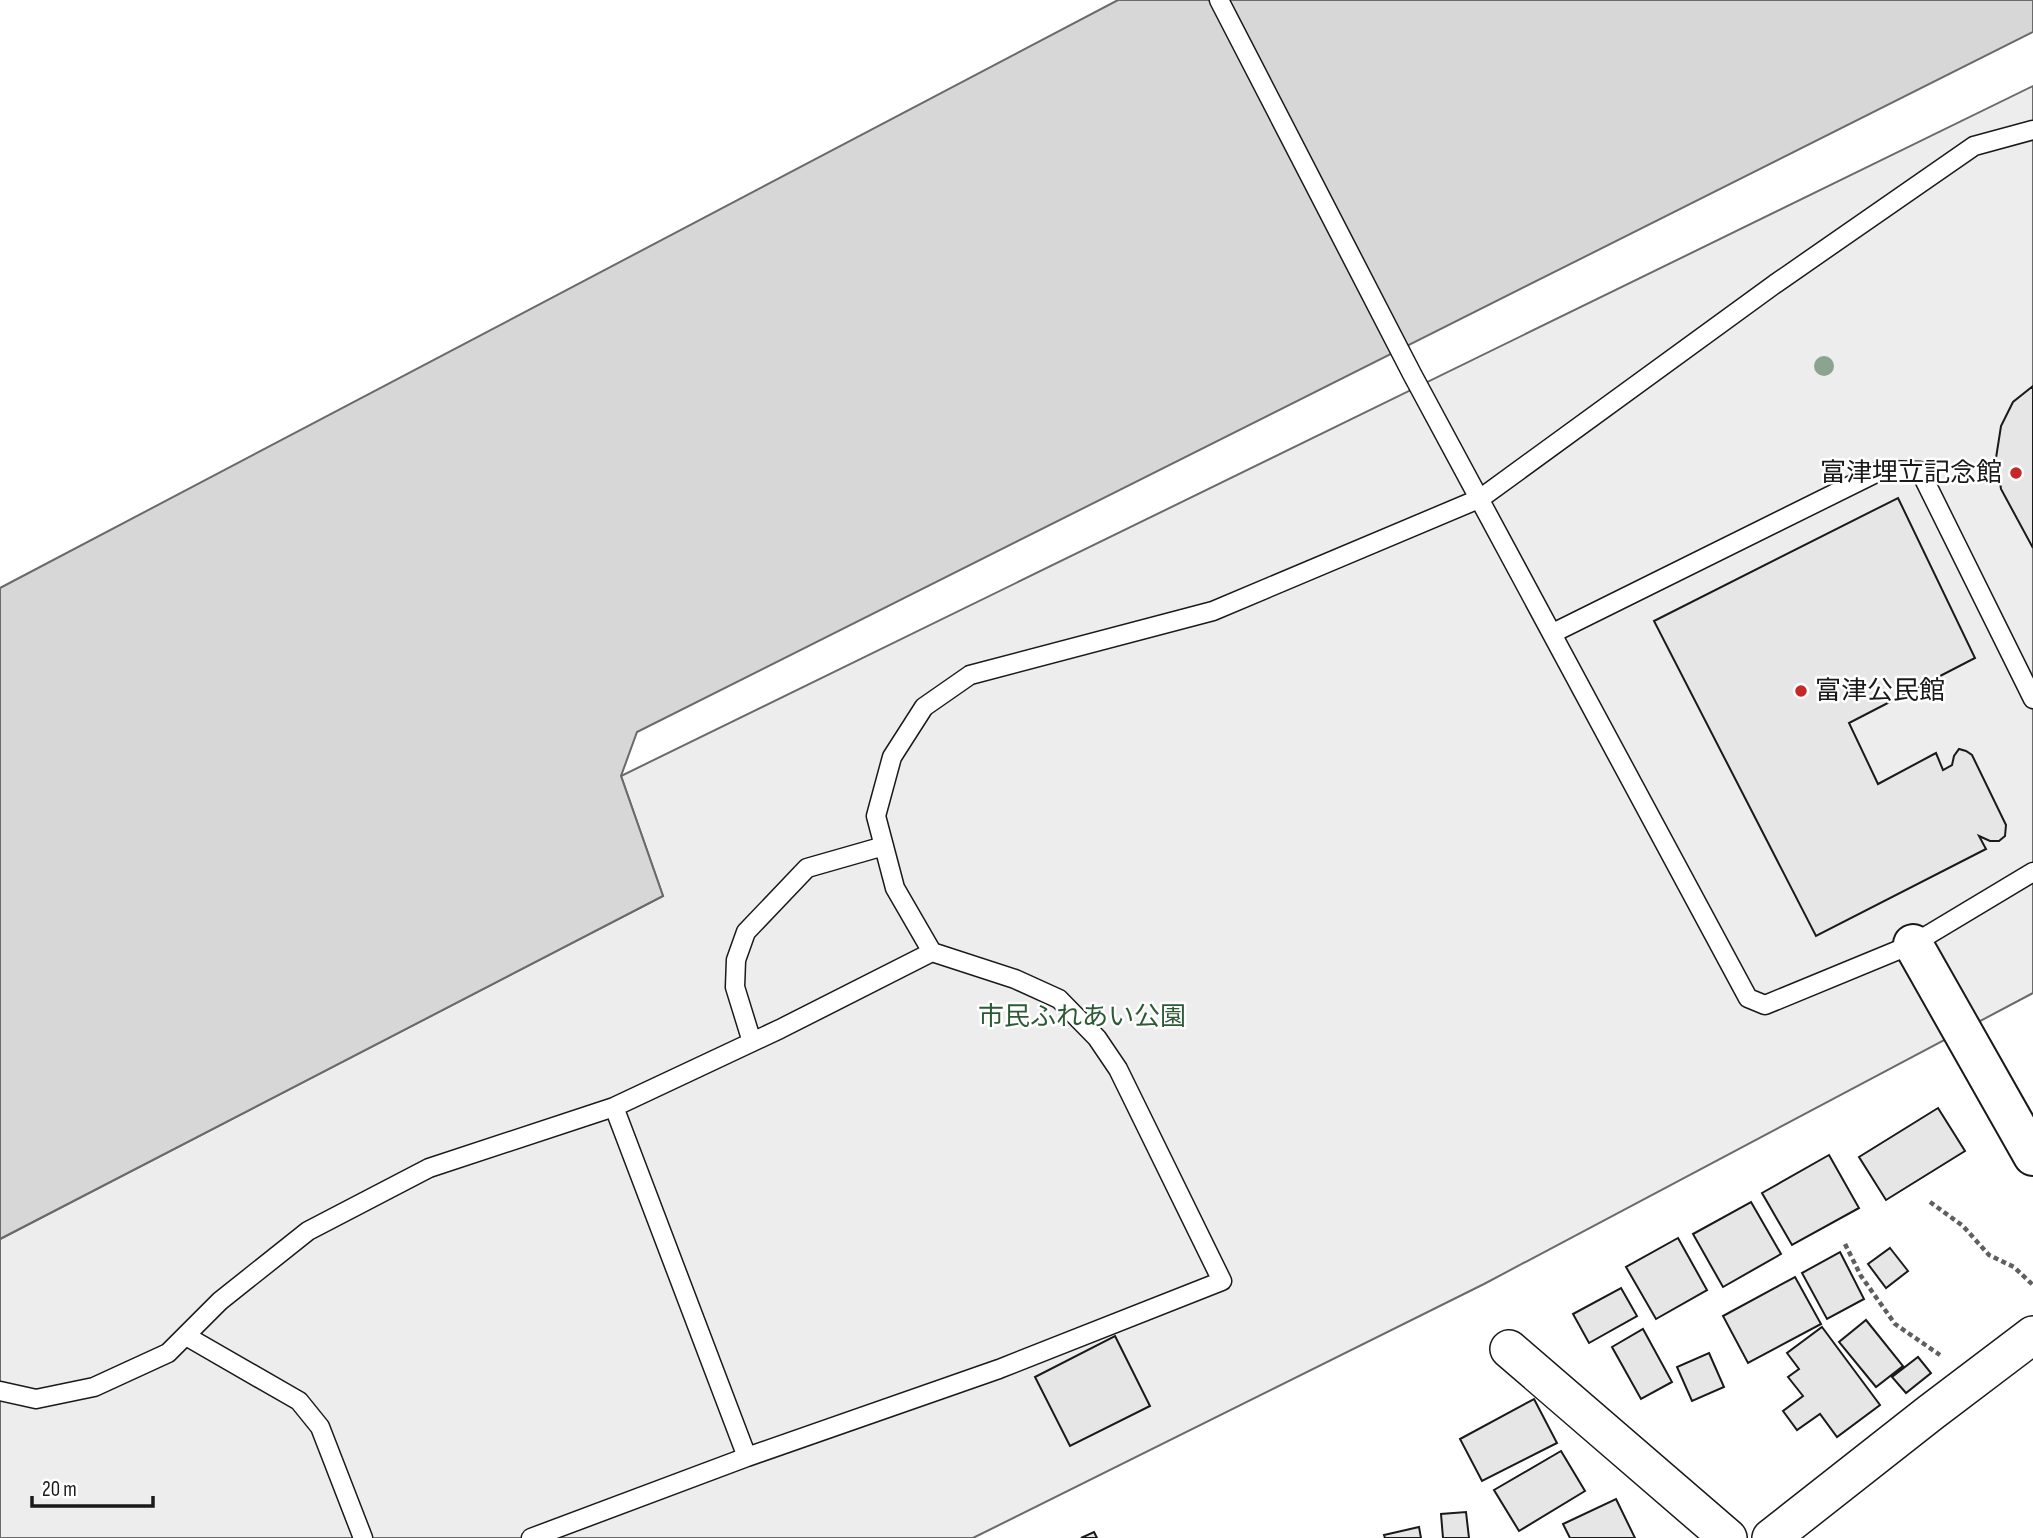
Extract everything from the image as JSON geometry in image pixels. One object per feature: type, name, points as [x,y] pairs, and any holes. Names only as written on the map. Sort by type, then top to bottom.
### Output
[{"type":"street","points":[[1913,944],[2033,1156]]},
{"type":"street","points":[[1771,1538],[2033,1335]]},
{"type":"street","points":[[1509,1349],[1728,1538]]},
{"type":"lane","points":[[1219,0],[1412,374],[1748,998],[1765,1005],[1913,944],[2033,872]]},
{"type":"lane","points":[[932,953],[895,888],[876,816],[892,757],[924,707],[970,675],[1213,611],[1481,498],[1775,284],[1974,146],[2033,130]]},
{"type":"lane","points":[[1553,633],[1882,470],[1920,471],[2033,699]]},
{"type":"lane","points":[[752,1042],[735,987],[736,960],[746,932],[807,868],[884,846]]},
{"type":"lane","points":[[0,1391],[36,1399],[94,1387],[168,1353],[220,1301],[308,1231],[429,1167],[614,1107],[932,953],[1015,978],[1059,999],[1080,1017],[1118,1069],[1222,1281],[999,1369],[747,1457],[531,1538]]},
{"type":"lane","points":[[614,1107],[747,1457]]},
{"type":"lane","points":[[186,1336],[299,1401],[320,1427],[363,1538]]},
{"type":"path","points":[[1930,1202],[1963,1226],[1989,1255],[2014,1267],[2033,1285]]},
{"type":"path","points":[[1845,1244],[1861,1276],[1895,1324],[1949,1362],[1978,1377]]},
{"type":"shaded area","points":[[1118,0],[2033,0],[2033,32],[637,732],[621,776],[663,896],[0,1239],[0,588]]},
{"type":"shaded area","name":"市民ふれあい公園","points":[[2033,86],[2033,993],[1484,1284],[973,1538],[0,1538],[0,1239],[663,896],[621,776]]},
{"type":"building","name":"富津埋立記念館","points":[[2033,386],[2033,548],[2001,489],[1996,458],[2001,426],[2013,402]]},
{"type":"building","name":"富津公民館","points":[[1898,498],[1975,658],[1849,723],[1878,784],[1936,753],[1943,770],[1952,765],[1959,749],[1972,755],[2006,825],[2005,836],[1999,841],[1990,841],[1979,836],[1986,849],[1816,936],[1654,621]]},
{"type":"building","points":[[1938,1108],[1965,1151],[1886,1200],[1859,1157]]},
{"type":"building","points":[[1829,1155],[1859,1208],[1792,1245],[1762,1193]]},
{"type":"building","points":[[1751,1202],[1781,1254],[1723,1287],[1693,1234]]},
{"type":"building","points":[[1678,1238],[1707,1290],[1656,1319],[1626,1267]]},
{"type":"building","points":[[1890,1248],[1908,1271],[1886,1288],[1868,1264]]},
{"type":"building","points":[[1840,1252],[1864,1299],[1827,1319],[1802,1273]]},
{"type":"building","points":[[1795,1277],[1821,1324],[1748,1363],[1723,1316]]},
{"type":"building","points":[[1621,1288],[1637,1316],[1589,1343],[1573,1314]]},
{"type":"building","points":[[1866,1320],[1903,1366],[1876,1387],[1839,1342]]},
{"type":"building","points":[[1822,1327],[1880,1405],[1837,1437],[1820,1414],[1797,1430],[1783,1411],[1803,1396],[1788,1377],[1799,1369],[1787,1353]]},
{"type":"building","points":[[1643,1329],[1672,1382],[1641,1399],[1612,1347]]},
{"type":"building","points":[[1115,1336],[1150,1406],[1070,1446],[1035,1377]]},
{"type":"building","points":[[1709,1353],[1724,1387],[1692,1401],[1677,1367]]},
{"type":"building","points":[[1918,1357],[1931,1373],[1906,1393],[1892,1377]]},
{"type":"building","points":[[1534,1399],[1557,1443],[1482,1481],[1460,1439]]},
{"type":"building","points":[[1561,1451],[1585,1491],[1519,1531],[1494,1490]]},
{"type":"building","points":[[1616,1499],[1635,1538],[1570,1538],[1563,1524]]},
{"type":"building","points":[[1466,1512],[1469,1538],[1443,1538],[1441,1514]]},
{"type":"building","points":[[1419,1527],[1421,1538],[1385,1538],[1384,1535]]},
{"type":"building","points":[[1094,1532],[1097,1538],[1081,1538]]},
{"type":"place","name":"富津埋立記念館","points":[[2016,473]]},
{"type":"place","name":"富津公民館","points":[[1801,691]]}]
